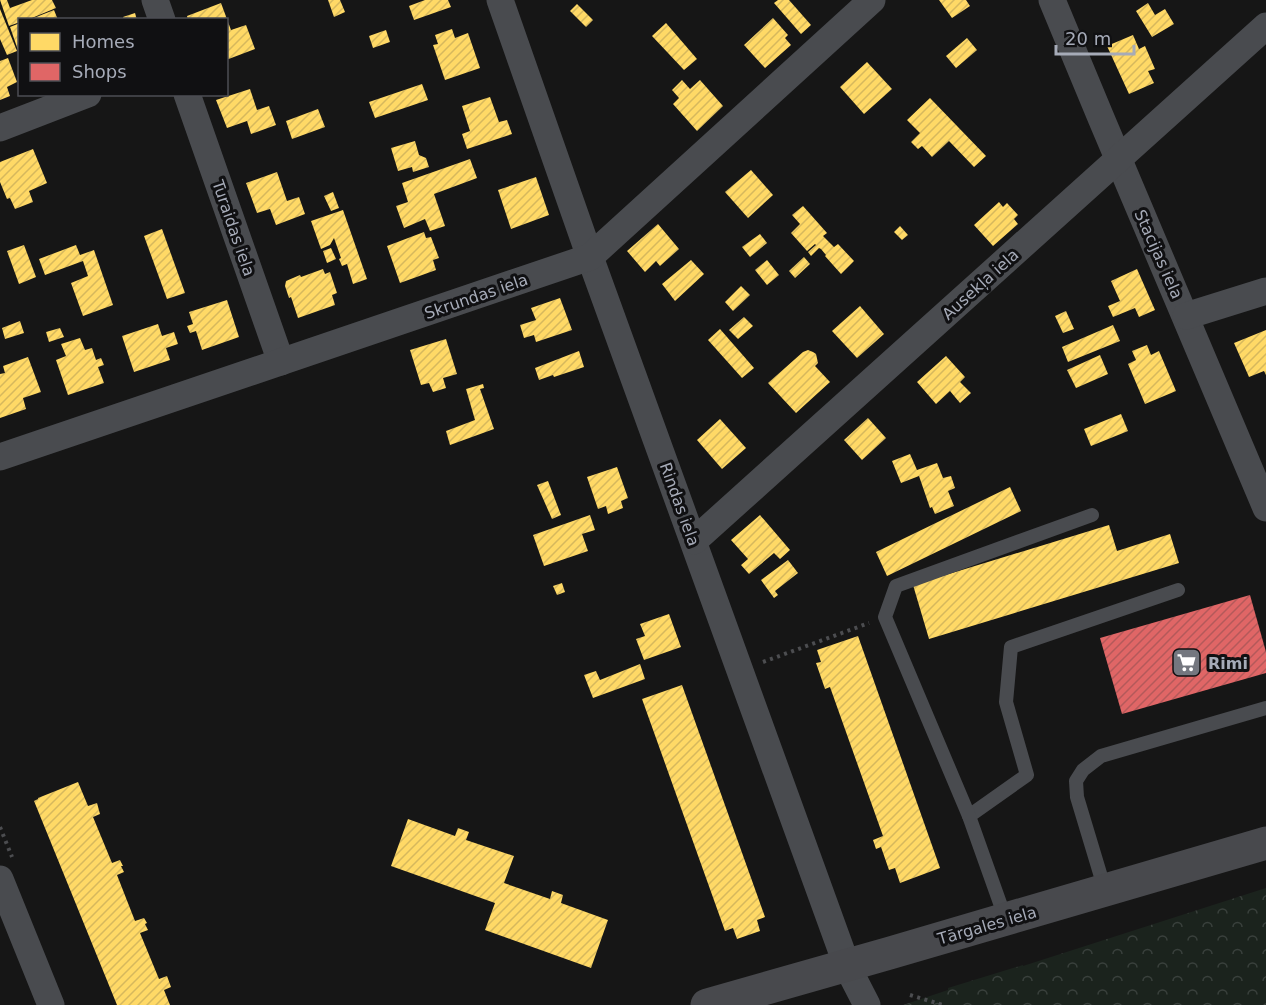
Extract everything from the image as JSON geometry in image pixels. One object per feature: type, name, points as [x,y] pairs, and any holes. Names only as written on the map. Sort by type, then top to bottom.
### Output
[{"type":"street","points":[[155,0],[161,18]]},
{"type":"street","name":"Rindas iela","points":[[500,0],[590,257],[847,966],[867,1005]]},
{"type":"street","name":"Skrundas iela","points":[[0,458],[590,257],[872,0]]},
{"type":"street","name":"Stacijas iela","points":[[1052,0],[1266,508]]},
{"type":"street","name":"Ausekļa iela","points":[[694,541],[1266,26]]},
{"type":"street","points":[[0,128],[83,96]]},
{"type":"street","name":"Turaidas iela","points":[[188,96],[281,362]]},
{"type":"street","points":[[1186,316],[1266,291]]},
{"type":"street","name":"Tārgales iela","points":[[708,1005],[1266,843]]},
{"type":"street","points":[[0,879],[51,1005]]},
{"type":"lane","points":[[1006,920],[969,816],[885,617],[896,586],[1092,515]]},
{"type":"lane","points":[[969,816],[1027,776],[1006,702],[1011,647],[1178,590]]},
{"type":"lane","points":[[1105,890],[1077,797],[1076,781],[1083,770],[1101,756],[1266,708]]},
{"type":"path","points":[[740,670],[885,617]]},
{"type":"path","points":[[910,995],[943,1005]]},
{"type":"green space","points":[[1266,888],[1266,1005],[903,1005],[948,990],[948,988]]},
{"type":"building: Homes","points":[[0,0],[7,0],[10,8],[32,0],[52,0],[56,8],[32,18],[18,18],[18,23],[9,26]]},
{"type":"building: Homes","points":[[328,0],[340,0],[345,12],[334,17]]},
{"type":"building: Homes","points":[[425,0],[448,0],[451,7],[414,20],[409,6]]},
{"type":"building: Homes","points":[[778,0],[789,0],[811,25],[801,34],[774,3]]},
{"type":"building: Homes","points":[[939,0],[966,0],[970,6],[952,18]]},
{"type":"building: Homes","points":[[221,3],[227,18],[188,18],[187,16]]},
{"type":"building: Homes","points":[[1148,3],[1155,15],[1165,9],[1174,24],[1152,37],[1136,11]]},
{"type":"building: Homes","points":[[577,4],[593,20],[586,27],[570,11]]},
{"type":"building: Homes","points":[[0,9],[17,51],[7,55],[0,39]]},
{"type":"building: Homes","points":[[54,10],[57,18],[34,18]]},
{"type":"building: Homes","points":[[135,13],[136,18],[123,18]]},
{"type":"building: Homes","points":[[773,18],[788,35],[785,38],[791,45],[765,68],[744,45]]},
{"type":"building: Homes","points":[[228,22],[231,30],[246,25],[255,49],[228,59]]},
{"type":"building: Homes","points":[[666,23],[697,59],[684,70],[652,36]]},
{"type":"building: Homes","points":[[18,24],[18,50],[10,27]]},
{"type":"building: Homes","points":[[452,29],[455,38],[468,33],[480,68],[445,80],[433,45],[438,44],[435,35]]},
{"type":"building: Homes","points":[[386,30],[390,42],[373,48],[369,36]]},
{"type":"building: Homes","points":[[1133,35],[1139,49],[1145,46],[1155,69],[1148,71],[1154,83],[1129,94],[1107,46]]},
{"type":"building: Homes","points":[[967,38],[977,50],[956,68],[946,56]]},
{"type":"building: Homes","points":[[8,58],[17,82],[7,87],[10,96],[0,100],[0,61]]},
{"type":"building: Homes","points":[[867,62],[892,89],[864,114],[840,87]]},
{"type":"building: Homes","points":[[682,80],[690,89],[700,80],[723,106],[697,131],[673,104],[679,98],[672,90]]},
{"type":"building: Homes","points":[[422,84],[428,100],[375,118],[369,102]]},
{"type":"building: Homes","points":[[250,89],[257,110],[269,106],[276,125],[251,134],[247,121],[227,128],[216,100]]},
{"type":"building: Homes","points":[[490,97],[499,122],[507,120],[512,134],[467,149],[462,134],[470,131],[462,106]]},
{"type":"building: Homes","points":[[930,98],[986,156],[974,167],[949,141],[932,157],[922,146],[918,149],[911,142],[920,133],[907,120]]},
{"type":"building: Homes","points":[[318,109],[325,127],[292,139],[286,121]]},
{"type":"building: Homes","points":[[415,141],[419,155],[426,158],[429,167],[413,172],[412,167],[398,171],[391,148]]},
{"type":"building: Homes","points":[[33,149],[47,183],[29,191],[33,202],[15,209],[10,198],[7,199],[0,182],[0,162]]},
{"type":"building: Homes","points":[[470,159],[477,178],[434,194],[445,226],[430,231],[425,219],[404,228],[396,206],[408,202],[402,183]]},
{"type":"building: Homes","points":[[751,170],[773,195],[748,218],[725,192]]},
{"type":"building: Homes","points":[[277,172],[287,201],[299,197],[305,214],[276,225],[270,209],[257,213],[246,183]]},
{"type":"building: Homes","points":[[536,177],[549,215],[511,229],[498,190]]},
{"type":"building: Homes","points":[[333,192],[339,208],[331,211],[324,196]]},
{"type":"building: Homes","points":[[999,202],[1003,207],[1007,203],[1018,215],[1014,219],[1018,224],[993,246],[974,225]]},
{"type":"building: Homes","points":[[803,206],[827,233],[823,236],[834,247],[838,244],[854,261],[841,274],[821,249],[819,248],[811,256],[808,252],[815,244],[807,251],[791,233],[800,224],[792,215]]},
{"type":"building: Homes","points":[[343,210],[367,279],[353,284],[347,264],[342,266],[339,259],[341,258],[334,238],[330,245],[321,249],[311,221]]},
{"type":"building: Homes","points":[[658,224],[679,249],[660,266],[656,261],[645,272],[627,251]]},
{"type":"building: Homes","points":[[900,226],[908,235],[902,240],[894,232]]},
{"type":"building: Homes","points":[[162,229],[185,293],[167,299],[144,236]]},
{"type":"building: Homes","points":[[424,232],[426,238],[431,237],[439,258],[433,260],[436,270],[400,283],[387,246]]},
{"type":"building: Homes","points":[[760,234],[767,243],[750,257],[742,247]]},
{"type":"building: Homes","points":[[24,245],[36,277],[19,284],[7,251]]},
{"type":"building: Homes","points":[[76,245],[80,255],[94,250],[113,305],[83,316],[71,283],[88,276],[83,261],[45,275],[39,259]]},
{"type":"building: Homes","points":[[331,248],[336,259],[327,263],[323,251]]},
{"type":"building: Homes","points":[[804,257],[810,264],[795,278],[789,271]]},
{"type":"building: Homes","points":[[691,260],[704,274],[675,301],[662,284]]},
{"type":"building: Homes","points":[[767,260],[779,275],[767,285],[755,270]]},
{"type":"building: Homes","points":[[323,269],[325,274],[330,272],[337,293],[332,295],[335,305],[298,318],[285,286],[286,281]]},
{"type":"building: Homes","points":[[1137,269],[1155,310],[1139,317],[1135,308],[1113,317],[1108,306],[1120,301],[1111,281]]},
{"type":"building: Homes","points":[[741,286],[750,295],[733,311],[725,302]]},
{"type":"building: Homes","points":[[560,298],[572,330],[536,342],[534,335],[524,338],[520,325],[536,320],[531,308]]},
{"type":"building: Homes","points":[[227,300],[239,337],[202,350],[196,331],[190,333],[187,326],[193,324],[189,312]]},
{"type":"building: Homes","points":[[860,306],[884,334],[857,358],[832,331]]},
{"type":"building: Homes","points":[[1066,311],[1074,329],[1063,333],[1055,316]]},
{"type":"building: Homes","points":[[744,317],[753,326],[738,339],[729,330]]},
{"type":"building: Homes","points":[[20,321],[24,333],[5,339],[2,328]]},
{"type":"building: Homes","points":[[158,324],[162,336],[174,332],[178,344],[166,348],[170,360],[134,372],[122,336]]},
{"type":"building: Homes","points":[[1113,325],[1120,341],[1068,362],[1062,347]]},
{"type":"building: Homes","points":[[60,328],[64,337],[49,342],[46,332]]},
{"type":"building: Homes","points":[[720,329],[754,368],[742,378],[708,340]]},
{"type":"building: Homes","points":[[1266,330],[1266,375],[1264,371],[1249,377],[1234,343]]},
{"type":"building: Homes","points":[[80,338],[85,350],[92,348],[96,360],[101,358],[104,365],[98,367],[104,383],[68,395],[56,360],[66,356],[61,344]]},
{"type":"building: Homes","points":[[446,339],[457,374],[443,378],[446,388],[433,392],[429,383],[421,385],[410,350]]},
{"type":"building: Homes","points":[[1147,345],[1151,355],[1159,351],[1176,391],[1145,404],[1128,364],[1136,360],[1132,351]]},
{"type":"building: Homes","points":[[808,350],[816,354],[818,363],[815,366],[830,382],[796,413],[768,383]]},
{"type":"building: Homes","points":[[579,351],[584,367],[539,380],[535,368]]},
{"type":"building: Homes","points":[[1100,355],[1108,374],[1076,388],[1067,370]]},
{"type":"building: Homes","points":[[946,356],[965,377],[960,382],[971,393],[960,403],[950,391],[936,404],[917,382]]},
{"type":"building: Homes","points":[[28,357],[41,392],[23,398],[26,409],[0,418],[0,374],[5,373],[3,366]]},
{"type":"building: Homes","points":[[483,384],[484,388],[480,389],[494,429],[450,445],[446,431],[475,420],[466,389]]},
{"type":"building: Homes","points":[[1121,414],[1128,431],[1091,446],[1084,429]]},
{"type":"building: Homes","points":[[868,418],[886,438],[862,460],[844,440]]},
{"type":"building: Homes","points":[[720,419],[746,448],[722,469],[697,440]]},
{"type":"building: Homes","points":[[910,454],[917,470],[937,463],[943,478],[951,476],[955,488],[948,491],[954,506],[935,514],[932,507],[930,508],[919,476],[901,483],[892,461]]},
{"type":"building: Homes","points":[[617,467],[628,498],[621,501],[623,508],[608,514],[606,506],[598,509],[587,477]]},
{"type":"building: Homes","points":[[548,481],[561,515],[552,519],[537,485]]},
{"type":"building: Homes","points":[[1010,487],[1021,511],[887,576],[876,552]]},
{"type":"building: Homes","points":[[590,515],[595,530],[582,534],[588,551],[544,566],[533,535]]},
{"type":"building: Homes","points":[[760,515],[790,550],[780,559],[774,553],[749,574],[741,565],[748,559],[731,540]]},
{"type":"building: Homes","points":[[1109,525],[1117,551],[1170,534],[1179,563],[929,639],[913,585]]},
{"type":"building: Homes","points":[[788,560],[798,573],[775,591],[778,595],[774,598],[761,580]]},
{"type":"building: Homes","points":[[562,583],[565,592],[557,595],[553,586]]},
{"type":"building: Homes","points":[[669,614],[681,647],[644,660],[636,639],[645,636],[640,624]]},
{"type":"building: Homes","points":[[858,636],[940,868],[900,883],[895,868],[889,870],[881,847],[876,849],[873,840],[883,836],[830,687],[825,689],[816,663],[821,662],[817,650]]},
{"type":"building: Homes","points":[[640,664],[645,679],[593,698],[584,675],[596,671],[600,680]]},
{"type":"building: Homes","points":[[682,685],[765,917],[757,920],[760,931],[737,939],[733,928],[725,931],[642,699]]},
{"type":"building: Homes","points":[[78,782],[88,806],[97,803],[100,814],[93,817],[112,863],[120,860],[123,866],[121,866],[124,872],[117,875],[135,921],[144,918],[147,923],[145,924],[148,930],[140,933],[159,979],[167,976],[171,987],[164,990],[170,1005],[117,1005],[34,801]]},
{"type":"building: Homes","points":[[408,819],[455,836],[458,828],[469,832],[466,840],[514,856],[504,883],[550,899],[552,891],[563,895],[561,903],[608,920],[591,968],[485,930],[495,903],[391,866]]},
{"type":"building: Shops","name":"Rimi","points":[[1250,595],[1266,652],[1266,673],[1122,714],[1100,638]]},
{"type":"place","name":"Rimi","points":[[1187,663]]}]
